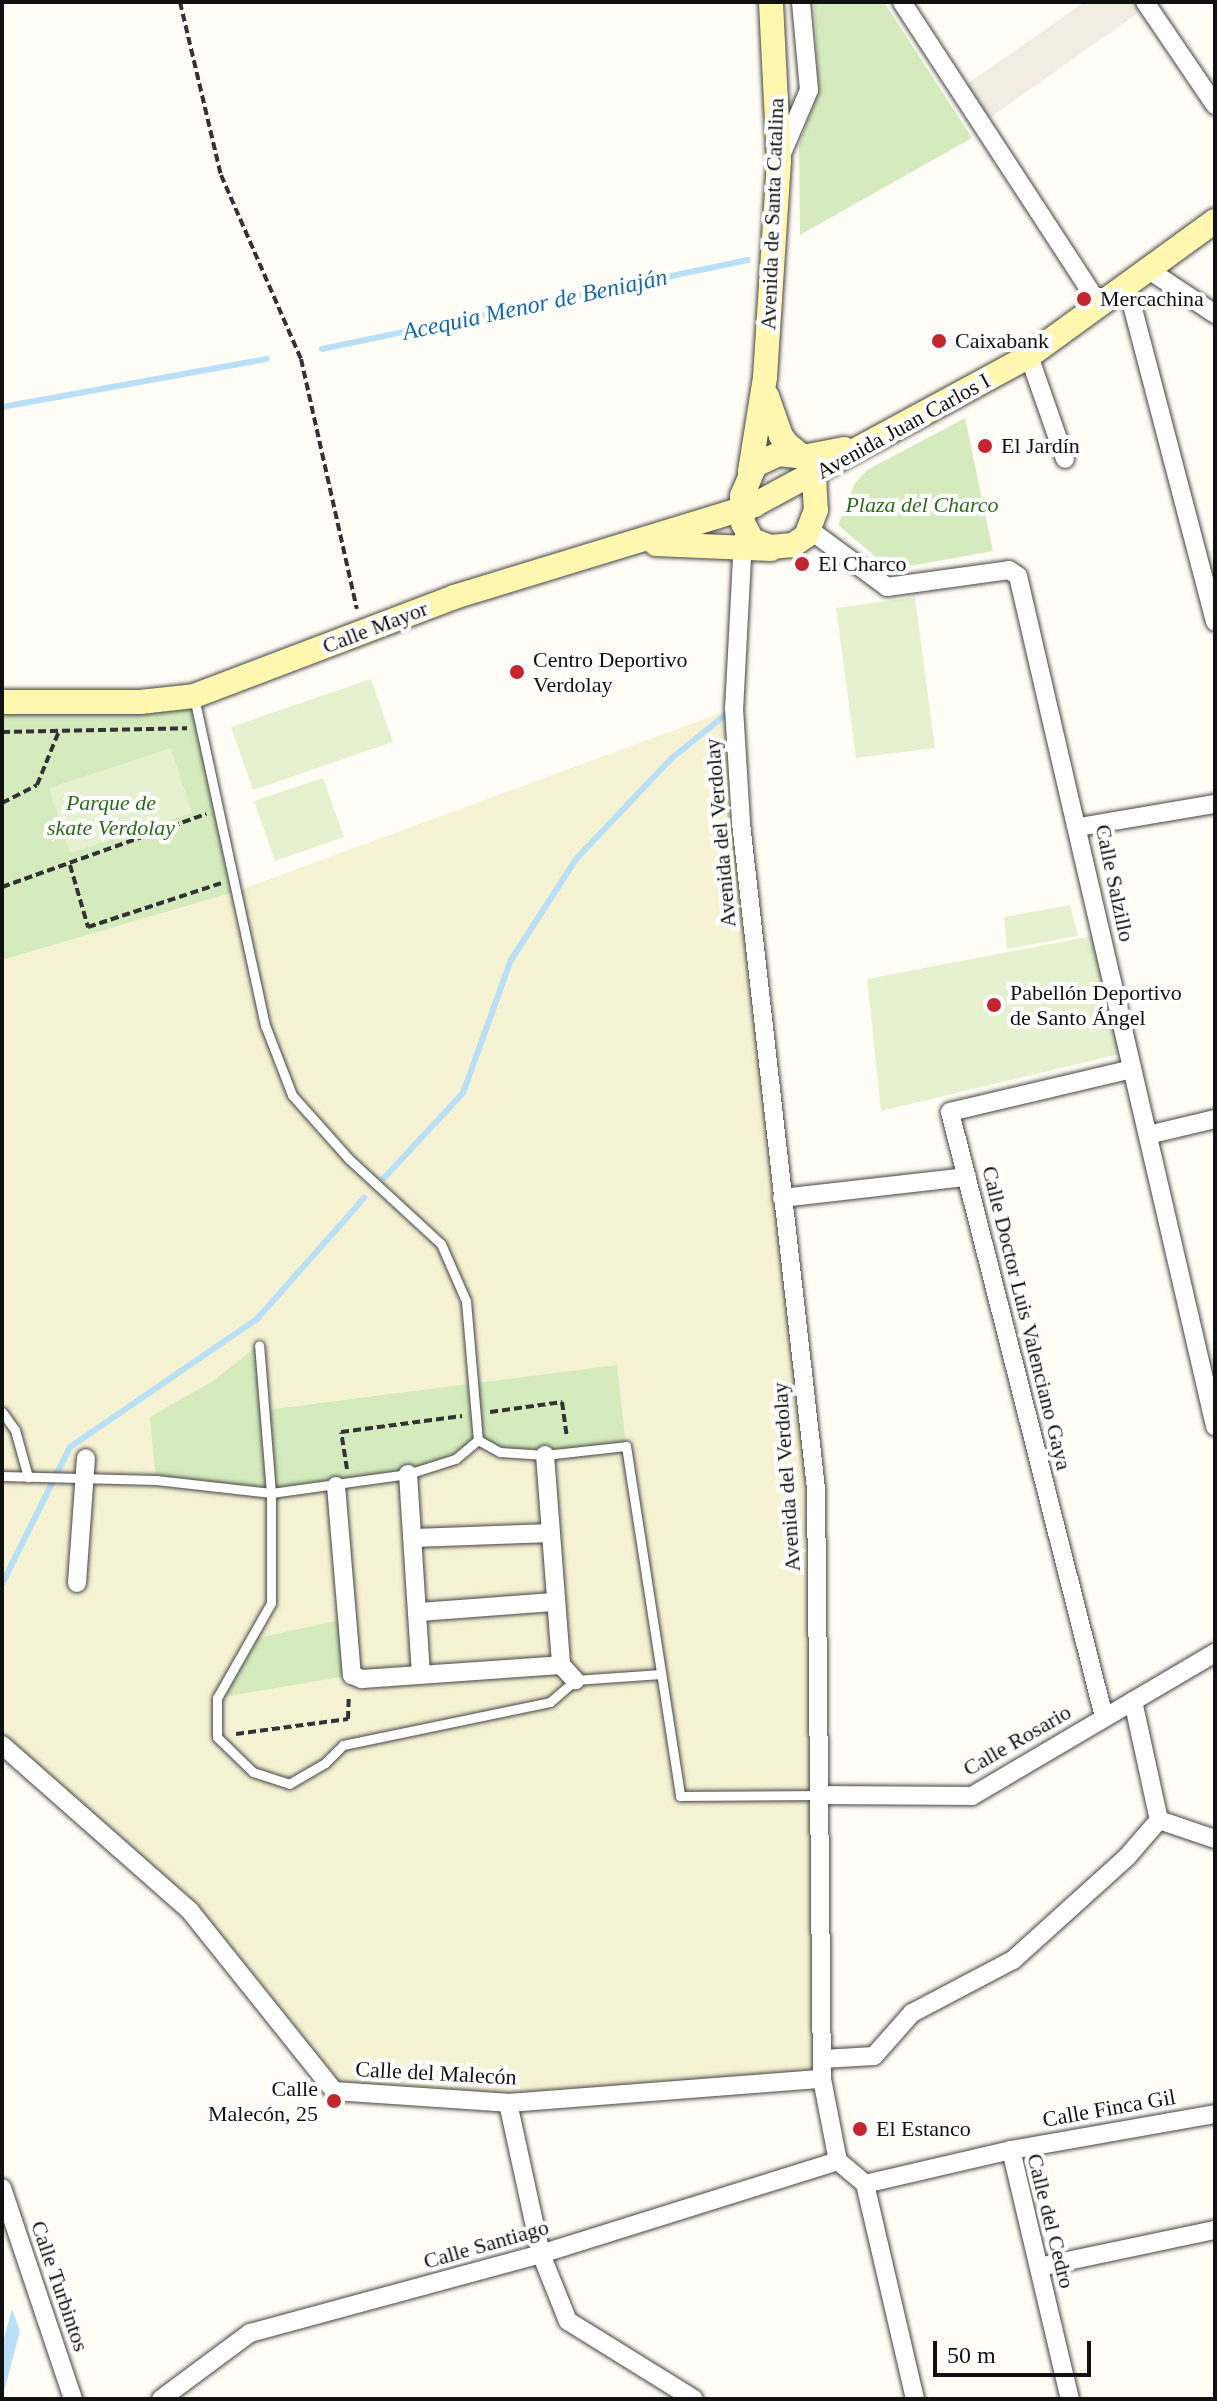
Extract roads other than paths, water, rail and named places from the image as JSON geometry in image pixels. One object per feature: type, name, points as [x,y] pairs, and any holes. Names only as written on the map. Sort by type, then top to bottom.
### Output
[{"type":"main road","name":"Avenida de Santa Catalina","points":[[750,471],[765,377],[779,161],[771,2]]},
{"type":"main road","name":"Avenida Juan Carlos I","points":[[743,516],[808,466],[891,433],[1029,356],[1215,221]]},
{"type":"main road","name":"Avenida de Santa Catalina","points":[[765,377],[773,421],[787,444],[808,466]]},
{"type":"main road","points":[[638,542],[743,550],[776,548],[802,540],[810,530],[816,510],[808,466],[779,454],[750,471],[743,516],[752,540],[776,548]]},
{"type":"main road","name":"Calle Mayor","points":[[2,702],[140,702],[194,696],[362,631],[529,572],[743,516]]},
{"type":"street","points":[[779,161],[809,90],[801,2]]},
{"type":"street","points":[[902,2],[1100,306]]},
{"type":"street","points":[[1149,3],[1215,105]]},
{"type":"street","points":[[1149,270],[1213,310]]},
{"type":"street","points":[[1127,286],[1215,622]]},
{"type":"street","points":[[1029,356],[1065,459]]},
{"type":"street","name":"Avenida del Verdolay","points":[[743,516],[743,584],[734,708],[741,823],[816,1488],[823,1795],[822,2079],[838,2161]]},
{"type":"street","name":"Calle Salzillo","points":[[810,530],[887,587],[1015,571],[1079,827],[1215,1426]]},
{"type":"street","points":[[743,584],[776,548]]},
{"type":"street","points":[[1079,827],[1215,804]]},
{"type":"street","name":"Calle Doctor Luis Valenciano Gaya","points":[[1104,1717],[950,1112],[1132,1069]]},
{"type":"street","points":[[1148,1135],[1215,1119]]},
{"type":"street","points":[[782,1198],[967,1177]]},
{"type":"street","points":[[545,1455],[553,1602],[561,1665],[575,1680]]},
{"type":"street","points":[[77,1583],[86,1458]]},
{"type":"street","points":[[408,1474],[420,1612],[421,1674]]},
{"type":"street","points":[[342,1484],[352,1675],[362,1679],[561,1665]]},
{"type":"street","points":[[414,1538],[551,1533]]},
{"type":"street","points":[[420,1612],[553,1602]]},
{"type":"street","name":"Calle Rosario","points":[[823,1795],[972,1796],[1215,1653]]},
{"type":"street","points":[[1133,1701],[1159,1820]]},
{"type":"street","name":"Calle del Malecón","points":[[2,1745],[190,1911],[334,2091],[508,2103],[822,2079]]},
{"type":"street","points":[[1159,1820],[1215,1839]]},
{"type":"street","points":[[823,2059],[874,2056],[912,2013],[1013,1960],[1127,1857],[1159,1820]]},
{"type":"street","points":[[508,2103],[541,2254],[568,2321],[694,2399]]},
{"type":"street","name":"Calle Finca Gil","points":[[1011,2150],[1215,2114]]},
{"type":"street","name":"Calle del Cedro","points":[[865,2184],[1011,2150],[1070,2399]]},
{"type":"street","points":[[838,2161],[865,2184],[915,2399]]},
{"type":"street","name":"Calle Santiago","points":[[161,2399],[250,2333],[541,2254],[838,2161]]},
{"type":"street","name":"Calle Turbintos","points":[[2,2188],[73,2399]]},
{"type":"street","points":[[1039,2267],[1215,2230]]},
{"type":"lane","points":[[194,696],[265,1025],[292,1095],[349,1159],[441,1244],[466,1301],[478,1440]]},
{"type":"lane","points":[[259,1345],[271,1493],[271,1603],[217,1698],[217,1737],[253,1772],[289,1784],[325,1763],[343,1745],[550,1702],[575,1680],[661,1674]]},
{"type":"lane","points":[[2,1412],[15,1430],[28,1477]]},
{"type":"lane","points":[[478,1440],[500,1452],[545,1455],[626,1446],[680,1796],[823,1795]]},
{"type":"lane","points":[[2,1476],[156,1480],[271,1493],[408,1474],[455,1459],[478,1440]]},
{"type":"water","points":[[12,2309],[20,2331],[2,2399],[2,2345]]},
{"type":"waterway","name":"Acequia Menor de Beniaján","points":[[322,349],[748,260]]},
{"type":"waterway","name":"Acequia Menor de Beniaján","points":[[2,407],[267,359]]},
{"type":"waterway","points":[[384,1178],[463,1093],[511,960],[576,859],[672,758],[730,711]]},
{"type":"waterway","points":[[2,1584],[70,1447],[257,1319],[364,1198]]},
{"type":"place","name":"Mercachina","points":[[1084,299]]},
{"type":"place","name":"Caixabank","points":[[939,341]]},
{"type":"place","name":"El Jardín","points":[[985,446]]},
{"type":"place","name":"El Charco","points":[[802,564]]},
{"type":"place","name":"Centro Deportivo Verdolay","points":[[517,672]]},
{"type":"place","name":"Pabellón Deportivo de Santo Ángel","points":[[994,1005]]},
{"type":"place","name":"Calle Malecón, 25","points":[[334,2101]]},
{"type":"place","name":"El Estanco","points":[[860,2129]]},
{"type":"park label","name":"Plaza del Charco","points":[[922,505]]},
{"type":"park label","name":"Parque de skate Verdolay","points":[[111,814]]}]
